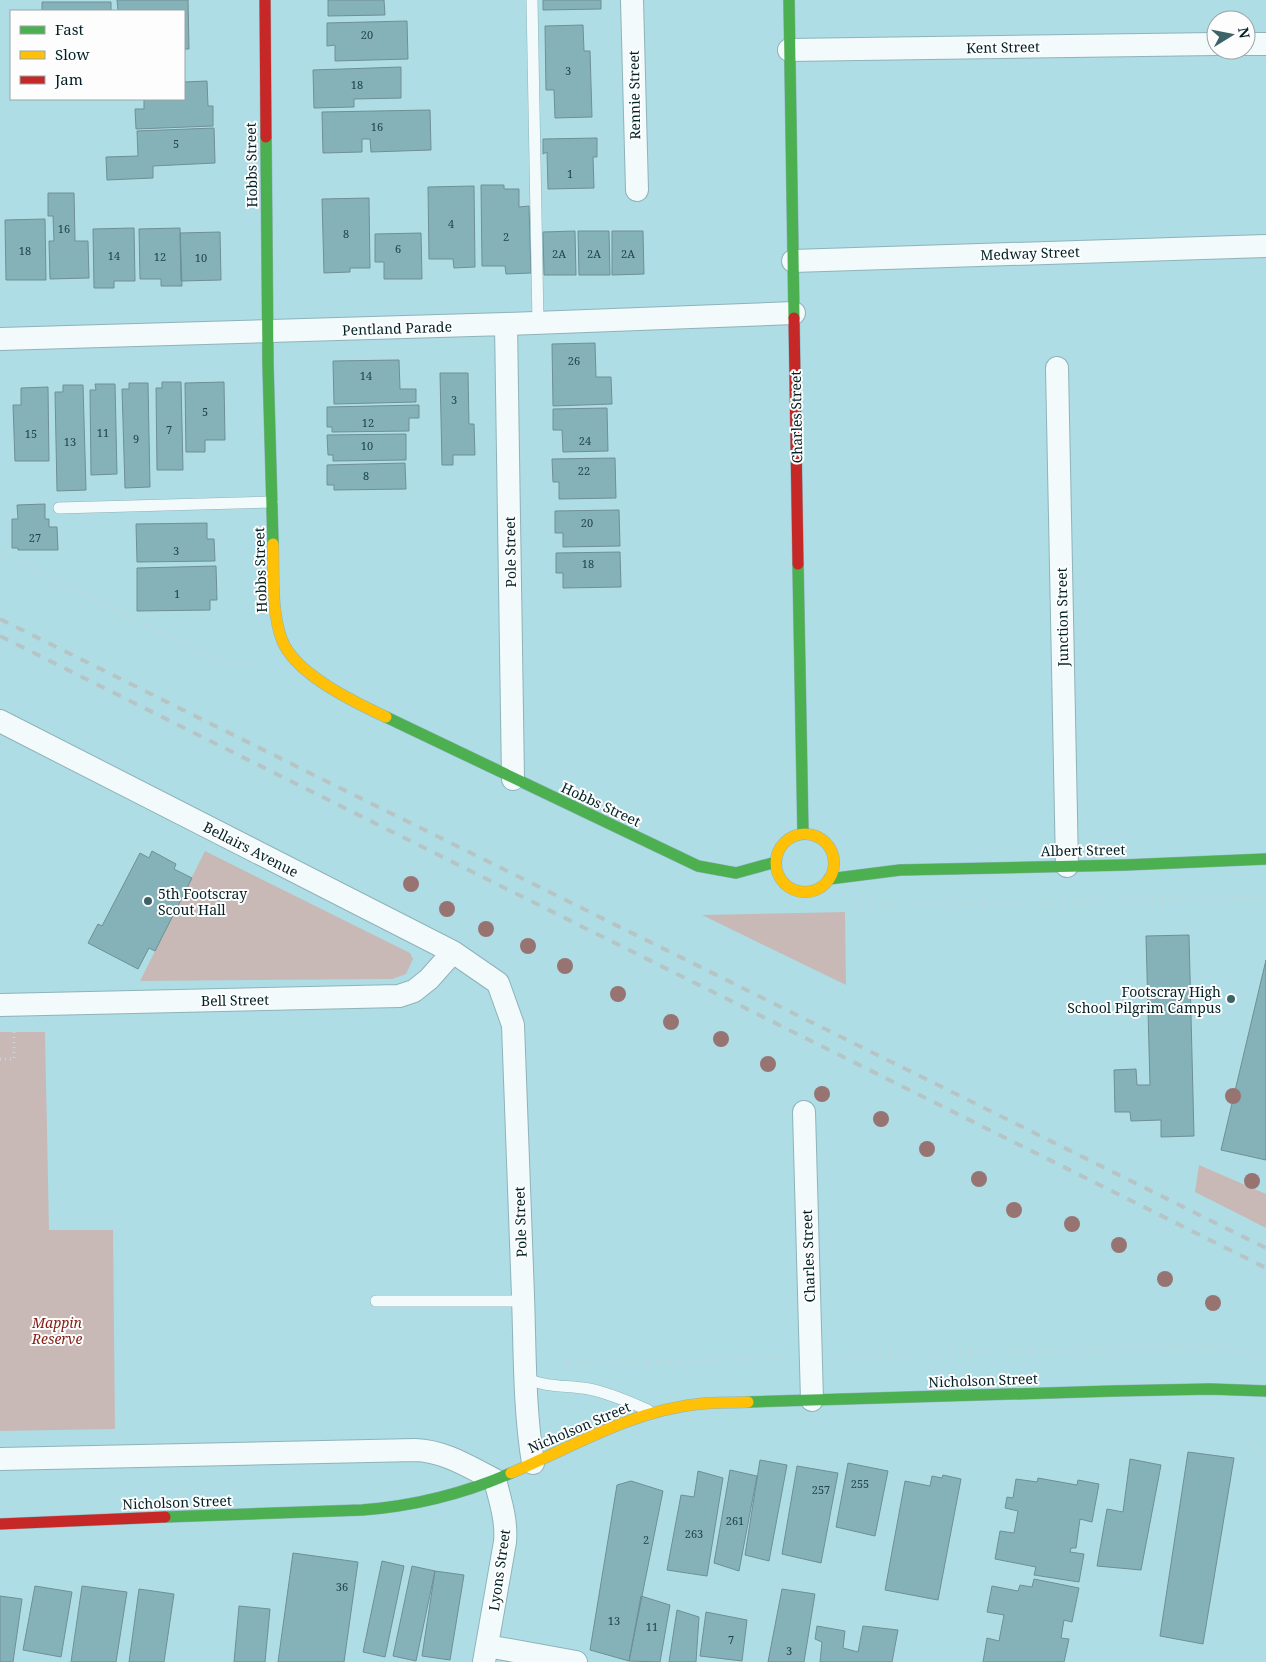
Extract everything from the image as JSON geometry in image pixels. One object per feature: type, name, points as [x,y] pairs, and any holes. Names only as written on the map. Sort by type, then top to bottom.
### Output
[{"type":"street","name":"Hobbs Street","points":[[265,0],[268,332],[275,609],[282,640],[290,654],[312,676],[364,708],[698,866],[736,872],[776,862]]},
{"type":"street","name":"Rennie Street","points":[[632,0],[637,190]]},
{"type":"street","name":"Charles Street","points":[[788,0],[803,834]]},
{"type":"street","name":"Kent Street","points":[[789,50],[1206,44]]},
{"type":"street","name":"Medway Street","points":[[793,261],[1266,246]]},
{"type":"street","name":"Pentland Parade","points":[[0,340],[538,323],[794,312]]},
{"type":"street","name":"Pole Street","points":[[506,324],[513,779]]},
{"type":"street","name":"Junction Street","points":[[1057,368],[1067,866]]},
{"type":"street","name":"Bellairs Avenue","points":[[0,721],[453,952],[498,983]]},
{"type":"street","points":[[803,834],[814,835],[823,840],[839,858],[829,879],[822,887],[802,892],[792,889],[783,882],[776,862],[779,852],[785,843],[793,837],[803,834]]},
{"type":"street","name":"Albert Street","points":[[829,879],[900,870],[1266,859]]},
{"type":"street","name":"Albert Street","points":[[862,862],[900,870]]},
{"type":"street","name":"Bell Street","points":[[0,1005],[399,996],[414,991],[429,979],[453,952]]},
{"type":"street","name":"Pole Street","points":[[498,983],[513,1025],[527,1424],[533,1463]]},
{"type":"street","name":"Charles Street","points":[[804,1112],[812,1400]]},
{"type":"street","name":"Nicholson Street","points":[[0,1524],[381,1509],[438,1499],[495,1480],[607,1429],[654,1413],[698,1404],[1113,1391],[1210,1389],[1266,1391]]},
{"type":"street","points":[[0,1459],[271,1452],[425,1451],[446,1456],[495,1480]]},
{"type":"street","name":"Lyons Street","points":[[485,1654],[506,1531],[495,1480]]},
{"type":"street","points":[[485,1654],[576,1662]]},
{"type":"lane","points":[[532,0],[538,323]]},
{"type":"lane","points":[[59,508],[272,502]]},
{"type":"lane","points":[[376,1302],[523,1301]]},
{"type":"lane","points":[[525,1378],[553,1387],[577,1388],[599,1392],[654,1413]]},
{"type":"path","points":[[0,554],[228,666],[290,654]]},
{"type":"path","points":[[854,906],[1266,897]]},
{"type":"path","points":[[834,1357],[1187,1348],[1241,1349],[1266,1363]]},
{"type":"path","points":[[561,1364],[787,1358]]},
{"type":"path","points":[[1245,1435],[1266,1458]]},
{"type":"green space","points":[[205,851],[410,953],[413,959],[406,974],[392,979],[140,981]]},
{"type":"green space","points":[[845,912],[846,985],[702,915]]},
{"type":"green space","name":"Mappin Reserve","points":[[0,1032],[45,1032],[49,1230],[113,1230],[115,1429],[0,1431]]},
{"type":"green space","points":[[1199,1165],[1266,1194],[1266,1228],[1195,1192]]},
{"type":"building","points":[[117,0],[188,0],[189,49],[185,49],[185,10],[118,10]]},
{"type":"building","points":[[328,0],[384,0],[385,15],[328,16]]},
{"type":"building","points":[[543,0],[601,0],[601,9],[543,10]]},
{"type":"building","points":[[42,2],[111,2],[111,10],[42,10]]},
{"type":"building","points":[[407,21],[408,59],[335,61],[335,45],[327,46],[327,23]]},
{"type":"building","points":[[583,25],[584,51],[590,51],[592,117],[555,118],[554,90],[546,90],[545,26]]},
{"type":"building","points":[[401,67],[401,98],[354,99],[354,107],[314,108],[313,70]]},
{"type":"building","points":[[207,81],[208,106],[213,106],[213,126],[136,129],[135,109],[144,109],[144,100],[185,100],[185,82]]},
{"type":"building","points":[[430,110],[431,150],[371,152],[370,139],[362,139],[362,152],[323,153],[322,112]]},
{"type":"building","points":[[214,128],[215,163],[153,166],[153,178],[107,180],[106,157],[138,156],[137,131]]},
{"type":"building","points":[[597,138],[597,157],[593,157],[594,188],[548,189],[547,152],[543,154],[543,139]]},
{"type":"building","points":[[481,185],[504,185],[504,189],[519,189],[519,207],[529,206],[531,273],[506,274],[505,266],[482,266]]},
{"type":"building","points":[[474,186],[475,267],[454,268],[453,259],[429,259],[428,187]]},
{"type":"building","points":[[48,193],[74,193],[75,241],[88,241],[89,278],[50,279],[49,241],[54,241],[53,216],[48,216]]},
{"type":"building","points":[[369,198],[370,268],[350,268],[350,272],[324,273],[322,199]]},
{"type":"building","points":[[45,219],[46,280],[6,280],[5,220]]},
{"type":"building","points":[[134,228],[135,281],[114,281],[114,288],[94,288],[93,229]]},
{"type":"building","points":[[180,228],[182,286],[161,286],[161,279],[140,279],[139,229]]},
{"type":"building","points":[[575,231],[576,275],[544,275],[543,232]]},
{"type":"building","points":[[578,231],[609,231],[610,275],[579,275]]},
{"type":"building","points":[[612,231],[643,231],[644,274],[612,275]]},
{"type":"building","points":[[220,232],[221,280],[181,281],[180,233]]},
{"type":"building","points":[[421,233],[422,279],[384,279],[384,262],[375,262],[375,234]]},
{"type":"building","points":[[595,343],[596,377],[611,377],[612,404],[553,406],[552,344]]},
{"type":"building","points":[[399,360],[400,389],[416,389],[416,402],[334,404],[333,361]]},
{"type":"building","points":[[440,373],[468,373],[469,424],[474,424],[475,455],[453,455],[453,465],[442,465]]},
{"type":"building","points":[[162,382],[181,382],[183,470],[157,470],[156,388],[162,388]]},
{"type":"building","points":[[224,382],[225,440],[205,440],[205,452],[186,452],[185,383]]},
{"type":"building","points":[[129,383],[148,383],[150,487],[125,488],[122,389],[129,389]]},
{"type":"building","points":[[95,384],[115,384],[117,474],[91,475],[90,390],[96,390]]},
{"type":"building","points":[[63,385],[83,385],[86,490],[57,491],[55,392],[63,392]]},
{"type":"building","points":[[48,387],[49,461],[15,461],[13,405],[21,405],[21,388]]},
{"type":"building","points":[[419,405],[419,418],[409,418],[409,431],[332,432],[332,427],[327,427],[327,407]]},
{"type":"building","points":[[607,408],[608,451],[563,452],[562,430],[553,430],[553,409]]},
{"type":"building","points":[[406,434],[406,460],[333,461],[333,455],[328,455],[327,435]]},
{"type":"building","points":[[615,458],[616,498],[559,499],[559,482],[553,482],[552,459]]},
{"type":"building","points":[[405,463],[406,489],[334,490],[334,485],[327,485],[327,465]]},
{"type":"building","points":[[45,504],[45,519],[49,519],[49,527],[57,527],[58,550],[18,550],[18,548],[12,548],[12,519],[18,519],[17,505]]},
{"type":"building","points":[[619,510],[620,546],[563,547],[563,533],[555,533],[555,511]]},
{"type":"building","points":[[207,523],[207,539],[214,539],[215,561],[137,562],[136,524]]},
{"type":"building","points":[[620,552],[621,587],[563,588],[563,573],[556,573],[556,553]]},
{"type":"building","points":[[216,566],[217,600],[210,600],[210,610],[137,611],[137,568]]},
{"type":"building","name":"5th Footscray Scout Hall","points":[[152,851],[176,864],[174,869],[192,878],[155,951],[149,948],[138,969],[88,943],[98,924],[102,926],[140,853],[149,858]]},
{"type":"building","points":[[1189,935],[1194,1136],[1161,1137],[1161,1120],[1131,1121],[1130,1112],[1115,1112],[1114,1070],[1136,1069],[1137,1085],[1150,1085],[1146,936]]},
{"type":"building","points":[[1266,960],[1266,1160],[1221,1150]]},
{"type":"building","points":[[1188,1452],[1234,1458],[1203,1644],[1160,1636]]},
{"type":"building","points":[[1130,1459],[1161,1465],[1141,1570],[1097,1566],[1107,1509],[1123,1512]]},
{"type":"building","points":[[760,1460],[787,1465],[769,1561],[745,1555]]},
{"type":"building","points":[[848,1463],[888,1471],[875,1536],[836,1527]]},
{"type":"building","points":[[797,1466],[838,1473],[821,1563],[782,1554]]},
{"type":"building","points":[[730,1470],[757,1476],[739,1571],[714,1563]]},
{"type":"building","points":[[698,1471],[723,1478],[707,1576],[667,1570],[681,1495],[694,1497]]},
{"type":"building","points":[[943,1475],[961,1479],[938,1600],[885,1590],[905,1481],[930,1486],[932,1476],[942,1478]]},
{"type":"building","points":[[1038,1478],[1077,1485],[1078,1480],[1099,1484],[1092,1522],[1080,1519],[1076,1548],[1071,1548],[1070,1552],[1084,1554],[1079,1582],[1034,1575],[1036,1567],[995,1559],[1000,1531],[1014,1533],[1018,1511],[1005,1508],[1007,1497],[1013,1498],[1016,1479],[1037,1482]]},
{"type":"building","points":[[631,1481],[663,1491],[629,1661],[590,1650],[617,1485]]},
{"type":"building","points":[[293,1553],[358,1562],[344,1662],[278,1662]]},
{"type":"building","points":[[382,1561],[404,1566],[385,1657],[363,1652]]},
{"type":"building","points":[[412,1566],[435,1571],[416,1661],[393,1656]]},
{"type":"building","points":[[435,1571],[464,1575],[450,1660],[422,1656]]},
{"type":"building","points":[[1034,1579],[1079,1588],[1072,1622],[1064,1620],[1061,1638],[1069,1639],[1064,1662],[983,1662],[987,1638],[999,1641],[1004,1615],[987,1612],[992,1586],[1018,1591],[1020,1585],[1032,1587]]},
{"type":"building","points":[[35,1586],[72,1592],[61,1657],[23,1650]]},
{"type":"building","points":[[82,1586],[127,1592],[116,1662],[71,1662]]},
{"type":"building","points":[[139,1589],[174,1594],[164,1662],[129,1662]]},
{"type":"building","points":[[782,1589],[815,1594],[804,1662],[768,1662]]},
{"type":"building","points":[[0,1596],[22,1599],[13,1662],[0,1662]]},
{"type":"building","points":[[641,1596],[670,1605],[660,1662],[629,1661]]},
{"type":"building","points":[[239,1606],[270,1609],[265,1662],[234,1662]]},
{"type":"building","points":[[677,1610],[699,1617],[696,1662],[669,1662]]},
{"type":"building","points":[[706,1612],[747,1620],[742,1661],[700,1656]]},
{"type":"building","points":[[817,1626],[845,1631],[843,1648],[858,1652],[863,1626],[898,1630],[892,1662],[820,1662],[822,1642],[815,1639]]},
{"type":"railway","points":[[0,619],[1266,1248]]},
{"type":"railway","points":[[0,636],[1266,1268]]},
{"type":"traffic: fast","points":[[789,0],[794,318]]},
{"type":"traffic: fast","points":[[266,137],[268,365],[273,544]]},
{"type":"traffic: fast","points":[[798,564],[803,834]]},
{"type":"traffic: fast","points":[[386,717],[698,866],[736,873],[776,862]]},
{"type":"traffic: fast","points":[[829,879],[900,870],[1125,865],[1266,859]]},
{"type":"traffic: fast","points":[[748,1402],[1113,1391],[1210,1389],[1266,1391]]},
{"type":"traffic: fast","points":[[165,1517],[381,1508],[438,1498],[475,1487],[511,1473]]},
{"type":"traffic: slow","points":[[273,544],[276,617],[282,640],[289,652],[299,664],[327,686],[386,717]]},
{"type":"traffic: slow","points":[[805,834],[821,839],[829,847],[834,863],[829,879],[821,887],[805,892],[789,887],[781,879],[776,863],[781,847],[789,839],[805,834]]},
{"type":"traffic: slow","points":[[511,1473],[602,1431],[649,1414],[698,1404],[748,1402]]},
{"type":"traffic: jam","points":[[265,0],[266,137]]},
{"type":"traffic: jam","points":[[794,318],[798,564]]},
{"type":"traffic: jam","points":[[0,1524],[165,1517]]},
{"type":"place","name":"5th Footscray Scout Hall","points":[[148,901]]},
{"type":"place","name":"Footscray High School Pilgrim Campus","points":[[1231,999]]}]
